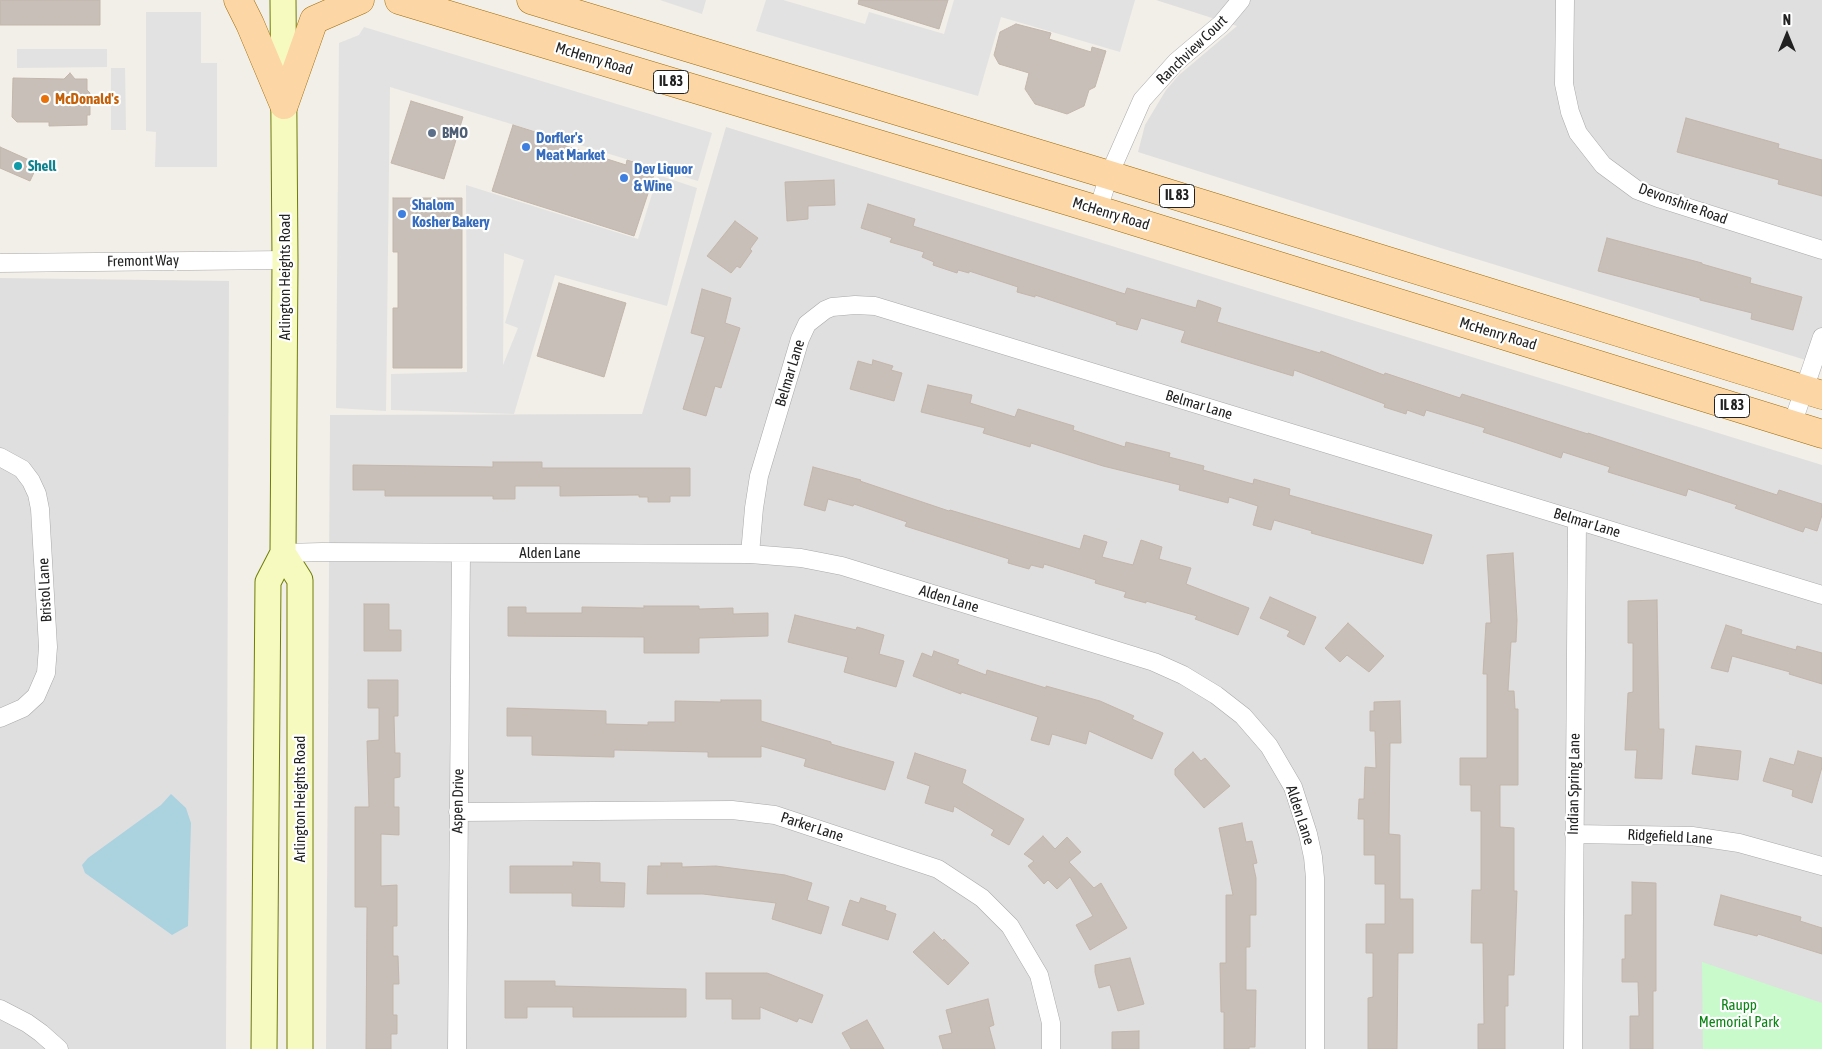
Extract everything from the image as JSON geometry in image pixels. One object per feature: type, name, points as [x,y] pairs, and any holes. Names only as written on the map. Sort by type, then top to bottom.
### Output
[{"type":"main road","points":[[238,0],[284,105]]},
{"type":"main road","name":"Arlington Heights Road","points":[[264,1049],[268,582],[283,553],[284,0]]},
{"type":"main road","points":[[284,105],[314,20],[360,0]]},
{"type":"main road","name":"McHenry Road","points":[[399,0],[1098,210],[1822,434]]},
{"type":"main road","name":"IL 83","points":[[531,0],[1109,175],[1813,393]]},
{"type":"main road","name":"Arlington Heights Road","points":[[283,553],[300,580],[300,1049]]},
{"type":"street","name":"Ranchview Court","points":[[1098,210],[1109,175],[1142,100],[1176,62],[1221,24],[1242,0]]},
{"type":"street","name":"Devonshire Road","points":[[1565,0],[1564,84],[1570,112],[1578,133],[1603,165],[1637,190],[1822,250]]},
{"type":"street","name":"Fremont Way","points":[[0,263],[285,260]]},
{"type":"street","name":"Belmar Lane","points":[[750,554],[759,476],[800,339],[807,324],[825,310],[832,307],[855,305],[875,306],[1822,595]]},
{"type":"street","points":[[1792,425],[1813,393],[1822,337]]},
{"type":"street","name":"Bristol Lane","points":[[0,457],[22,469],[31,481],[37,494],[40,510],[48,647],[46,673],[36,696],[23,708],[0,718]]},
{"type":"street","name":"Indian Spring Lane","points":[[1573,1049],[1577,520]]},
{"type":"street","name":"Alden Lane","points":[[283,553],[750,554],[801,558],[842,566],[1154,662],[1183,675],[1216,695],[1242,716],[1269,746],[1293,787],[1308,834],[1315,878],[1315,1049]]},
{"type":"street","name":"Aspen Drive","points":[[457,1049],[461,553]]},
{"type":"street","name":"Parker Lane","points":[[458,812],[732,810],[775,815],[938,869],[982,898],[1010,926],[1039,974],[1051,1023],[1051,1049]]},
{"type":"street","name":"Ridgefield Lane","points":[[1574,834],[1692,836],[1739,843],[1822,866]]},
{"type":"street","points":[[0,1008],[41,1032],[59,1049]]},
{"type":"shaded area","points":[[660,0],[706,0],[702,14]]},
{"type":"shaded area","points":[[766,0],[783,0],[865,24],[869,12],[944,34],[954,0],[1135,0],[1120,52],[1001,17],[978,96],[756,31]]},
{"type":"shaded area","points":[[1156,0],[1822,0],[1822,365],[1447,250],[1138,152],[1145,125],[1166,90],[1179,75],[1237,26]]},
{"type":"shaded area","points":[[146,12],[201,12],[201,63],[217,63],[217,167],[155,167],[156,132],[146,131]]},
{"type":"shaded area","points":[[364,27],[712,133],[698,181],[390,87],[386,411],[336,408],[339,43],[359,35]]},
{"type":"shaded area","points":[[17,49],[107,49],[107,67],[17,68]]},
{"type":"shaded area","points":[[111,68],[125,68],[126,130],[111,130]]},
{"type":"shaded area","points":[[726,127],[1822,465],[1822,1049],[326,1049],[330,415],[642,414]]},
{"type":"shaded area","points":[[658,175],[697,188],[667,306],[555,275],[514,414],[391,410],[391,374],[467,372],[466,185],[638,239]],"holes":[[[504,253],[524,260],[505,323],[518,328],[503,365]]]},
{"type":"shaded area","points":[[0,278],[229,281],[226,1049],[0,1049]]},
{"type":"green space","name":"Raupp Memorial Park","points":[[1702,962],[1822,1003],[1822,1049],[1703,1049]]},
{"type":"water","points":[[171,794],[186,808],[191,823],[188,926],[172,935],[85,873],[82,865],[88,858],[161,805]]},
{"type":"building","points":[[0,0],[100,0],[100,25],[0,25]]},
{"type":"building","points":[[859,0],[948,0],[939,29],[858,4]]},
{"type":"building","points":[[1016,24],[1051,33],[1049,39],[1091,52],[1092,47],[1106,51],[1095,87],[1089,90],[1084,106],[1067,114],[1035,104],[1025,89],[1029,73],[999,64],[994,55],[1000,32]]},
{"type":"building","name":"McDonald's","points":[[70,73],[75,79],[87,79],[87,90],[90,93],[90,115],[87,115],[87,125],[49,126],[49,122],[17,122],[12,117],[13,78],[64,79]]},
{"type":"building","name":"BMO","points":[[411,101],[463,117],[444,179],[391,163]]},
{"type":"building","points":[[1686,118],[1779,144],[1778,148],[1822,160],[1822,196],[1778,184],[1779,180],[1677,152]]},
{"type":"building","points":[[513,125],[542,134],[541,138],[626,165],[627,160],[656,169],[634,236],[492,191]]},
{"type":"building","name":"Shell","points":[[0,147],[38,164],[30,181],[0,168]]},
{"type":"building","points":[[834,180],[835,205],[808,206],[808,219],[787,221],[785,182]]},
{"type":"building","points":[[393,198],[462,198],[462,368],[393,368],[393,308],[398,308],[398,252],[393,252]]},
{"type":"building","points":[[868,204],[915,219],[913,226],[1125,294],[1127,288],[1196,308],[1198,300],[1221,308],[1217,322],[1320,353],[1321,351],[1384,375],[1385,373],[1460,398],[1462,394],[1777,495],[1779,490],[1822,504],[1822,515],[1817,531],[1805,527],[1803,532],[1735,508],[1737,505],[1688,489],[1686,496],[1608,472],[1610,467],[1563,452],[1561,458],[1483,432],[1485,428],[1426,410],[1424,416],[1407,410],[1406,414],[1384,407],[1385,404],[1294,370],[1293,376],[1181,342],[1185,331],[1141,318],[1137,330],[1035,295],[1035,297],[1017,292],[1018,287],[969,271],[969,273],[958,270],[957,273],[933,265],[934,262],[922,257],[924,252],[890,242],[892,238],[861,228]]},
{"type":"building","points":[[735,221],[758,238],[750,249],[752,251],[740,268],[737,266],[731,273],[707,256]]},
{"type":"building","points":[[1607,238],[1702,263],[1751,278],[1750,283],[1802,297],[1793,330],[1751,319],[1752,313],[1598,271]]},
{"type":"building","points":[[559,283],[626,303],[604,377],[537,356]]},
{"type":"building","points":[[702,289],[731,298],[725,323],[740,328],[721,388],[715,386],[706,416],[683,409],[705,337],[691,333]]},
{"type":"building","points":[[873,360],[893,366],[891,370],[902,373],[894,401],[850,389],[858,361],[872,365]]},
{"type":"building","points":[[928,385],[972,395],[970,403],[1015,417],[1018,409],[1074,426],[1073,430],[1125,447],[1126,442],[1170,453],[1169,457],[1204,466],[1203,470],[1253,484],[1254,479],[1290,489],[1289,495],[1432,535],[1423,564],[1311,533],[1312,531],[1274,520],[1271,530],[1253,525],[1258,506],[1229,497],[1228,503],[1179,490],[1180,485],[1103,466],[1031,443],[1030,447],[983,433],[985,428],[921,412]]},
{"type":"building","points":[[493,462],[542,462],[542,468],[690,468],[690,496],[670,496],[670,502],[648,502],[648,497],[639,497],[639,495],[560,496],[560,486],[515,486],[515,499],[493,499],[493,496],[385,496],[385,490],[353,490],[353,465],[493,467]]},
{"type":"building","points":[[813,467],[861,480],[949,511],[1080,549],[1084,535],[1107,542],[1102,557],[1133,565],[1141,540],[1162,547],[1159,559],[1191,568],[1186,584],[1249,608],[1238,635],[1195,619],[1197,616],[1146,601],[1146,603],[1124,597],[1126,592],[1095,583],[1096,580],[1044,564],[1043,568],[1031,565],[1029,569],[1008,563],[1009,559],[905,526],[907,522],[854,504],[853,506],[828,499],[825,511],[804,505]]},
{"type":"building","points":[[1513,553],[1517,620],[1516,642],[1511,642],[1508,691],[1514,691],[1515,709],[1518,709],[1518,785],[1500,785],[1500,827],[1514,828],[1514,891],[1517,891],[1514,975],[1508,975],[1508,1006],[1505,1006],[1505,1049],[1478,1049],[1478,1024],[1484,1024],[1483,943],[1471,943],[1472,890],[1481,890],[1481,811],[1471,811],[1471,785],[1460,785],[1460,758],[1487,758],[1487,674],[1483,674],[1486,623],[1491,623],[1487,555]]},
{"type":"building","points":[[1270,597],[1316,617],[1304,645],[1287,636],[1290,631],[1260,618]]},
{"type":"building","points":[[1657,600],[1659,729],[1664,729],[1662,779],[1635,778],[1637,750],[1625,750],[1628,693],[1633,692],[1633,643],[1628,643],[1628,601]]},
{"type":"building","points":[[364,604],[389,604],[389,630],[401,630],[401,651],[364,651]]},
{"type":"building","points":[[644,606],[699,606],[699,609],[733,608],[733,614],[768,613],[768,636],[699,638],[699,653],[644,653],[644,637],[508,636],[508,607],[526,607],[526,613],[582,613],[582,607],[644,608]]},
{"type":"building","points":[[795,615],[856,630],[857,627],[884,635],[879,654],[904,661],[896,687],[844,672],[848,657],[788,642]]},
{"type":"building","points":[[1348,623],[1384,656],[1369,672],[1347,655],[1340,662],[1325,648]]},
{"type":"building","points":[[1726,625],[1742,630],[1741,634],[1796,650],[1797,646],[1822,653],[1822,684],[1789,674],[1790,672],[1732,656],[1728,672],[1711,668]]},
{"type":"building","points":[[934,651],[959,660],[957,664],[986,675],[987,670],[1046,688],[1046,686],[1100,701],[1134,716],[1132,719],[1163,733],[1152,759],[1089,731],[1086,744],[1052,734],[1049,745],[1031,740],[1038,717],[961,692],[961,694],[913,676],[922,653],[932,657]]},
{"type":"building","points":[[368,680],[398,680],[398,716],[394,716],[395,753],[400,753],[400,777],[394,778],[394,807],[399,807],[399,835],[381,834],[381,886],[397,885],[397,926],[393,926],[393,956],[398,956],[399,984],[393,984],[393,1015],[397,1015],[397,1034],[391,1034],[391,1049],[366,1049],[367,907],[355,907],[355,807],[369,807],[367,741],[379,740],[379,708],[368,708]]},
{"type":"building","points":[[721,700],[761,700],[761,721],[894,762],[885,790],[804,766],[806,759],[761,746],[761,757],[708,757],[708,752],[614,750],[614,757],[532,755],[532,736],[507,736],[507,708],[606,711],[606,724],[648,725],[648,722],[675,722],[675,701],[721,702]]},
{"type":"building","points":[[1400,701],[1401,743],[1390,743],[1389,834],[1400,835],[1400,899],[1413,899],[1413,953],[1398,953],[1397,1049],[1368,1049],[1368,998],[1373,997],[1373,953],[1366,953],[1366,924],[1385,924],[1385,884],[1375,884],[1375,855],[1364,855],[1364,819],[1358,819],[1359,799],[1364,799],[1365,767],[1376,768],[1375,731],[1370,731],[1370,711],[1374,711],[1374,702]]},
{"type":"building","points":[[1696,746],[1741,751],[1738,780],[1692,774]]},
{"type":"building","points":[[1798,751],[1822,758],[1822,767],[1812,803],[1792,796],[1793,790],[1763,781],[1770,758],[1794,765]]},
{"type":"building","points":[[1193,752],[1201,761],[1205,758],[1230,786],[1204,808],[1175,775],[1175,769]]},
{"type":"building","points":[[915,753],[966,770],[962,783],[1024,819],[1009,845],[991,835],[994,830],[954,806],[953,812],[925,803],[930,786],[907,778]]},
{"type":"building","points":[[1242,823],[1246,842],[1252,841],[1257,863],[1253,864],[1256,878],[1256,915],[1250,915],[1250,947],[1246,947],[1246,990],[1256,990],[1255,1047],[1249,1047],[1249,1049],[1224,1049],[1224,1012],[1221,1012],[1220,963],[1226,963],[1226,895],[1233,895],[1219,828]]},
{"type":"building","points":[[1043,836],[1055,849],[1067,837],[1081,852],[1069,862],[1094,888],[1101,883],[1127,928],[1090,950],[1076,925],[1093,916],[1070,877],[1057,889],[1048,880],[1044,884],[1028,866],[1034,861],[1024,854]]},
{"type":"building","points":[[573,862],[600,863],[600,882],[625,883],[624,907],[572,906],[572,893],[510,893],[510,866],[573,866]]},
{"type":"building","points":[[661,863],[682,863],[682,867],[716,866],[785,875],[812,883],[807,900],[829,907],[821,934],[772,919],[776,903],[703,894],[647,894],[648,866],[661,866]]},
{"type":"building","points":[[1632,882],[1656,883],[1656,991],[1653,991],[1653,1049],[1630,1049],[1630,1016],[1639,1016],[1638,982],[1622,982],[1622,959],[1625,959],[1625,915],[1632,915]]},
{"type":"building","points":[[1721,895],[1801,917],[1800,921],[1822,928],[1822,954],[1758,934],[1757,936],[1714,925]]},
{"type":"building","points":[[861,898],[886,906],[885,910],[896,914],[888,940],[842,925],[850,900],[859,903]]},
{"type":"building","points":[[934,932],[969,963],[948,985],[913,952]]},
{"type":"building","points":[[1130,958],[1144,1004],[1118,1011],[1110,985],[1099,988],[1095,965]]},
{"type":"building","points":[[706,973],[767,973],[823,995],[812,1023],[799,1018],[797,1022],[760,1007],[760,1019],[732,1019],[732,999],[706,999]]},
{"type":"building","points":[[505,981],[555,981],[555,986],[686,989],[686,1017],[573,1017],[573,1007],[527,1007],[527,1018],[505,1018]]},
{"type":"building","points":[[988,999],[994,1025],[989,1027],[995,1049],[943,1049],[939,1036],[952,1033],[946,1010]]},
{"type":"building","points":[[867,1020],[884,1049],[851,1049],[842,1033]]},
{"type":"building","points":[[1139,1031],[1139,1049],[1112,1049],[1112,1032]]},
{"type":"place","name":"McDonald's","points":[[45,99]]},
{"type":"place","name":"BMO","points":[[432,133]]},
{"type":"place","name":"Dorfler's Meat Market","points":[[526,147]]},
{"type":"place","name":"Shell","points":[[18,166]]},
{"type":"place","name":"Dev Liquor & Wine","points":[[624,178]]},
{"type":"place","name":"Shalom Kosher Bakery","points":[[402,214]]}]
